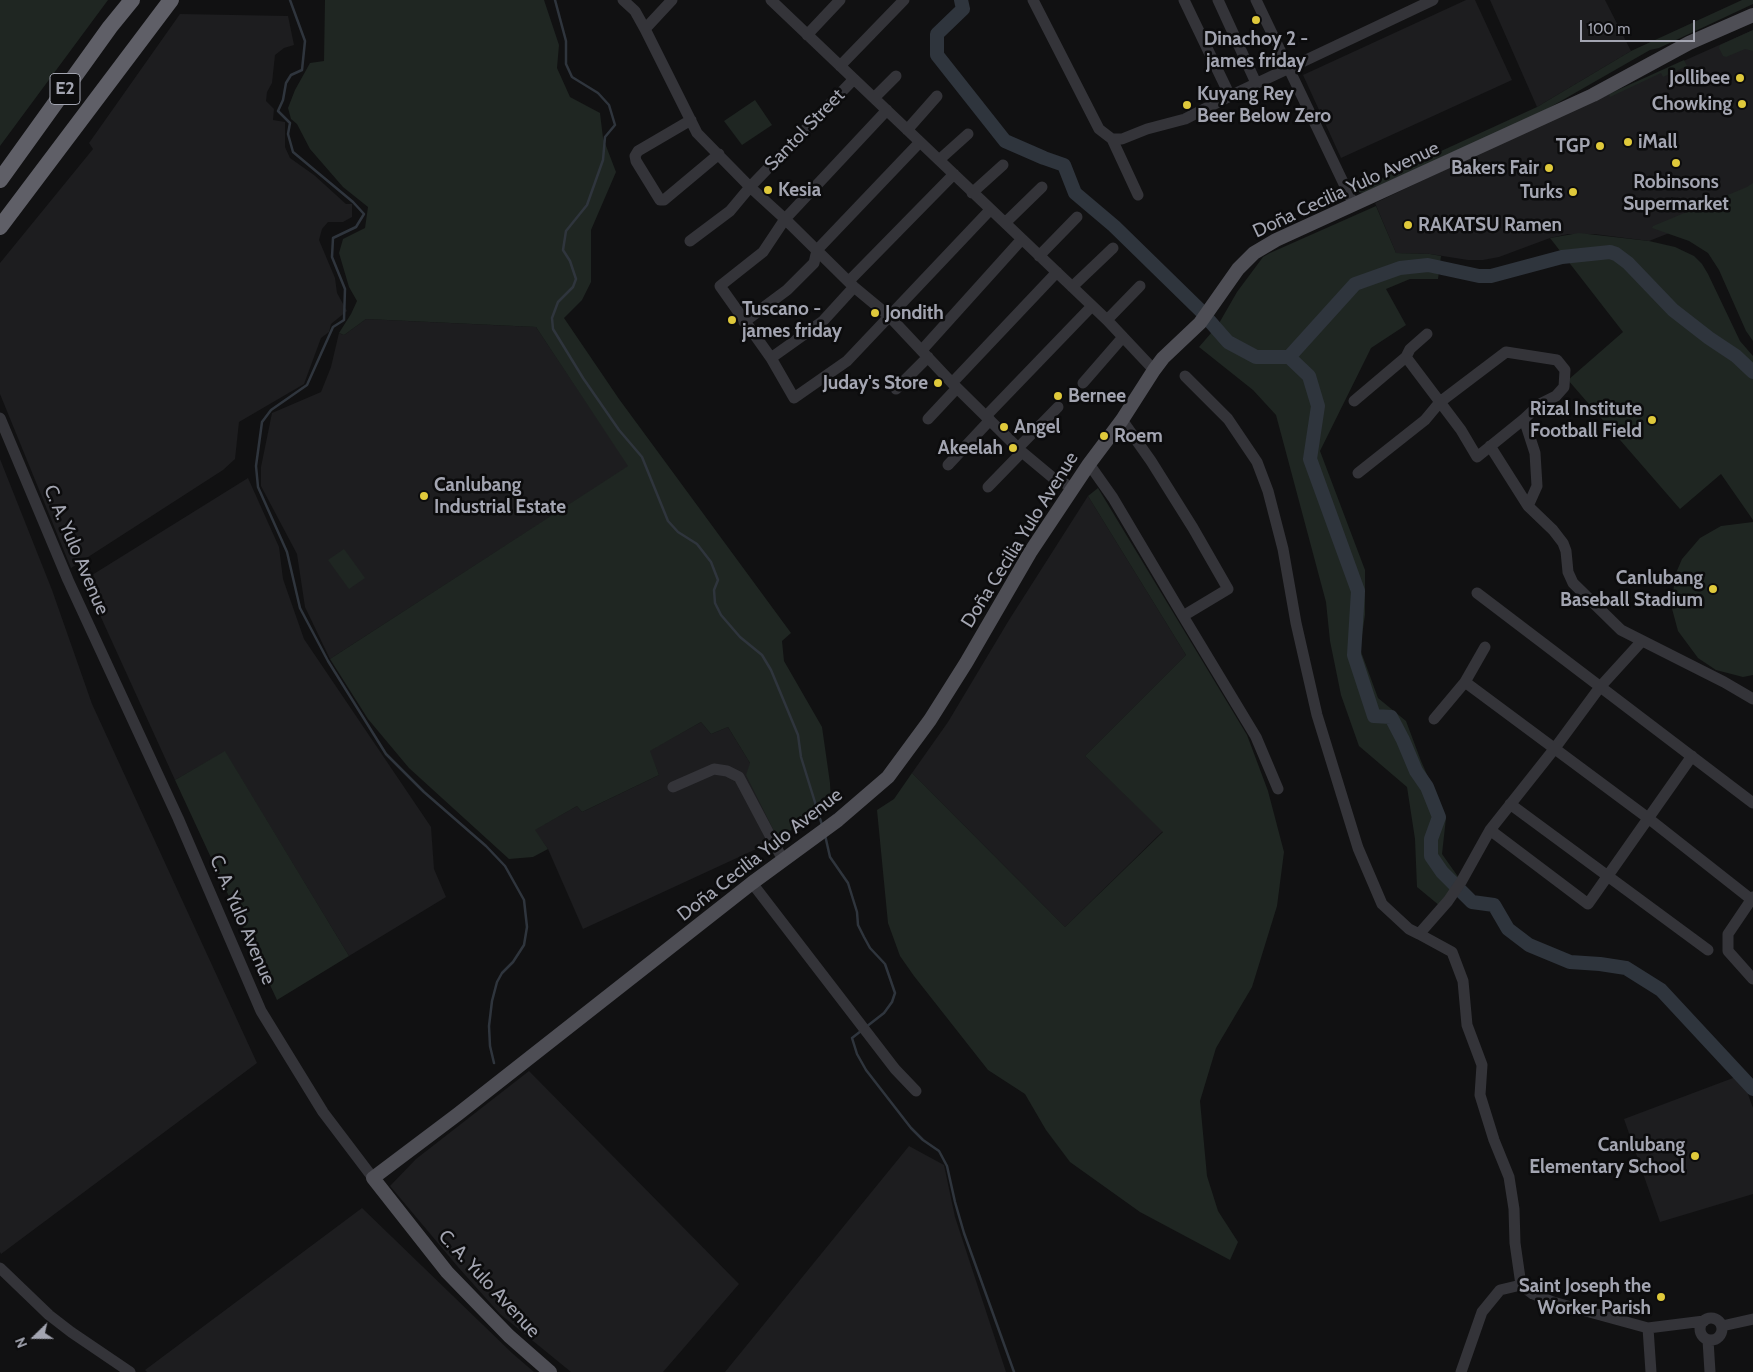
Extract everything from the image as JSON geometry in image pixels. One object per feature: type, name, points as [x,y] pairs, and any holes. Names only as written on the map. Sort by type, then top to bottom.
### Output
[{"type":"highway","name":"E2","points":[[0,180],[110,27],[132,0]]},
{"type":"highway","name":"E2","points":[[0,227],[171,0]]},
{"type":"main road","name":"Doña Cecilia Yulo Avenue","points":[[374,1178],[806,842],[838,820],[888,777],[930,720],[966,663],[1031,551],[1122,420],[1154,370],[1163,358],[1200,323],[1238,269],[1254,253],[1276,240],[1584,99],[1688,44],[1753,15]]},
{"type":"main road","name":"C. A. Yulo Avenue","points":[[374,1178],[447,1272],[509,1336],[550,1372]]},
{"type":"street","points":[[623,0],[635,11],[697,133],[750,187],[852,284],[889,316],[955,386],[1020,450],[1052,477],[1058,489],[1070,493]]},
{"type":"street","points":[[645,29],[672,0]]},
{"type":"street","points":[[807,35],[840,0]]},
{"type":"street","points":[[840,66],[904,0]]},
{"type":"street","points":[[1033,0],[1099,129],[1112,139],[1138,195]]},
{"type":"street","points":[[1184,0],[1230,96]]},
{"type":"street","points":[[1218,0],[1256,83]]},
{"type":"street","points":[[1256,0],[1354,205]]},
{"type":"street","points":[[1112,139],[1122,139],[1147,129],[1185,119],[1256,83],[1432,0]]},
{"type":"street","points":[[773,1],[1107,320],[1154,370]]},
{"type":"street","points":[[874,98],[896,76]]},
{"type":"street","name":"Santol Street","points":[[690,241],[730,211],[750,187],[854,79]]},
{"type":"street","points":[[907,130],[937,96]]},
{"type":"street","points":[[887,110],[785,219],[763,252],[720,286],[771,358],[794,398],[847,361],[990,210]]},
{"type":"street","points":[[691,120],[638,151],[635,156],[636,161],[660,200],[664,200],[718,154]]},
{"type":"street","points":[[939,160],[968,134]]},
{"type":"street","points":[[744,322],[787,290],[814,263],[817,250],[920,142]]},
{"type":"street","points":[[972,193],[1002,165]]},
{"type":"street","points":[[771,358],[823,321],[852,284],[954,174]]},
{"type":"street","points":[[1005,223],[1042,187]]},
{"type":"street","points":[[1040,256],[1076,217]]},
{"type":"street","points":[[896,390],[1022,239]]},
{"type":"street","points":[[1072,287],[1113,248]]},
{"type":"street","points":[[928,419],[1056,272]]},
{"type":"street","points":[[1107,320],[1140,286]]},
{"type":"street","points":[[948,465],[988,418],[1092,306]]},
{"type":"street","points":[[1354,401],[1406,357],[1410,349],[1427,334]]},
{"type":"street","points":[[1083,383],[1123,338]]},
{"type":"street","points":[[1358,473],[1425,420],[1440,402],[1506,352],[1556,360],[1565,370],[1564,387],[1556,396],[1540,404],[1477,457],[1461,430],[1440,402],[1406,357]]},
{"type":"street","points":[[1184,376],[1228,419],[1256,462],[1268,491],[1283,549],[1296,623],[1317,714],[1358,848],[1382,904],[1409,929],[1452,952],[1463,981],[1467,1025],[1482,1065],[1480,1095],[1494,1140],[1509,1177],[1521,1285],[1533,1294],[1553,1302],[1648,1328],[1704,1321],[1710,1318],[1718,1320],[1722,1326],[1722,1334],[1716,1340],[1708,1340],[1702,1336],[1700,1328],[1704,1321]]},
{"type":"street","points":[[988,487],[1058,407]]},
{"type":"street","name":"C. A. Yulo Avenue","points":[[0,418],[68,580],[178,818],[260,1011],[323,1112],[374,1178]]},
{"type":"street","points":[[1524,419],[1535,453],[1537,486],[1528,506]]},
{"type":"street","points":[[1122,420],[1156,469],[1228,589],[1183,616]]},
{"type":"street","points":[[1490,446],[1528,506],[1553,530],[1563,543],[1566,551],[1568,572],[1573,583],[1621,630],[1641,642],[1724,682],[1753,699]]},
{"type":"street","points":[[1090,464],[1113,498],[1256,737],[1278,789]]},
{"type":"street","points":[[1477,593],[1753,803]]},
{"type":"street","points":[[1419,934],[1448,901],[1461,882],[1490,830],[1555,748],[1600,687],[1641,642]]},
{"type":"street","points":[[1434,719],[1466,682],[1485,647]]},
{"type":"street","points":[[1466,682],[1648,818],[1752,899],[1728,934],[1728,951],[1753,979]]},
{"type":"street","points":[[1490,830],[1588,904],[1692,756]]},
{"type":"street","points":[[673,787],[714,769],[727,771],[739,777],[783,860]]},
{"type":"street","points":[[1510,804],[1708,950]]},
{"type":"street","points":[[752,884],[895,1069],[916,1091]]},
{"type":"street","points":[[0,1268],[49,1315],[130,1372]]},
{"type":"street","points":[[1461,1372],[1482,1312],[1500,1290],[1521,1285]]},
{"type":"street","points":[[1722,1326],[1753,1319]]},
{"type":"street","points":[[1648,1328],[1651,1372]]},
{"type":"street","points":[[1708,1340],[1710,1372]]},
{"type":"shaded area","points":[[0,0],[108,0],[0,146]]},
{"type":"shaded area","points":[[325,0],[544,0],[559,45],[557,68],[570,97],[600,113],[603,138],[616,172],[591,230],[591,282],[582,300],[564,318],[619,399],[791,633],[782,641],[784,661],[822,727],[831,803],[778,839],[746,775],[750,763],[728,727],[711,734],[701,722],[650,751],[659,775],[582,812],[577,806],[535,830],[548,849],[533,857],[509,859],[409,768],[368,719],[330,659],[628,466],[536,327],[366,319],[344,335],[339,333],[357,301],[349,287],[339,253],[343,239],[365,228],[368,207],[343,187],[310,149],[297,124],[291,119],[288,108],[295,90],[310,63],[324,61]]},
{"type":"shaded area","points":[[1466,0],[1475,0],[1512,80],[1341,158],[1303,75]]},
{"type":"shaded area","points":[[1490,0],[1605,0],[1631,51],[1537,107]]},
{"type":"shaded area","points":[[1742,0],[1753,0],[1753,4],[1659,48],[1650,50],[1540,113],[1363,193],[1354,191],[1537,107],[1631,51]]},
{"type":"shaded area","points":[[180,14],[288,16],[294,45],[284,48],[275,55],[272,83],[267,92],[266,101],[274,109],[273,120],[285,122],[285,147],[290,158],[314,175],[346,204],[352,204],[352,217],[343,222],[328,222],[322,229],[319,240],[335,278],[337,293],[347,311],[331,324],[329,332],[321,338],[304,384],[239,422],[235,459],[223,470],[71,568],[0,394],[0,263],[93,149],[89,143]]},
{"type":"shaded area","name":"iMall","points":[[1753,30],[1753,200],[1649,241],[1594,234],[1568,234],[1550,238],[1499,257],[1483,260],[1468,260],[1430,254],[1396,253],[1375,203],[1542,124]]},
{"type":"shaded area","points":[[1753,30],[1753,51],[1745,49],[1726,57],[1723,56],[1719,48],[1720,45]]},
{"type":"shaded area","points":[[1684,60],[1687,66],[1663,77],[1661,73],[1610,97],[1609,94]]},
{"type":"shaded area","points":[[755,100],[772,125],[742,145],[724,121]]},
{"type":"shaded area","points":[[1753,183],[1753,341],[1746,331],[1719,270],[1708,253],[1689,241],[1652,228]]},
{"type":"shaded area","points":[[1376,206],[1396,253],[1441,256],[1438,279],[1410,279],[1386,289],[1406,325],[1371,348],[1320,451],[1365,570],[1365,615],[1360,649],[1378,698],[1406,721],[1446,818],[1442,854],[1459,878],[1440,906],[1417,887],[1415,839],[1407,787],[1359,746],[1341,695],[1330,641],[1326,602],[1276,415],[1253,390],[1199,347],[1218,325],[1237,292],[1263,257]]},
{"type":"shaded area","points":[[1579,233],[1649,241],[1675,247],[1694,256],[1702,264],[1740,341],[1753,356],[1753,520],[1721,474],[1680,509],[1568,380],[1623,332],[1550,238]]},
{"type":"shaded area","points":[[366,319],[536,327],[629,466],[330,659],[305,607],[297,554],[261,486],[261,467],[272,413],[321,392],[331,367],[339,333],[344,335]]},
{"type":"shaded area","points":[[0,459],[52,590],[92,704],[257,1063],[1,1254],[0,1252]]},
{"type":"shaded area","points":[[248,478],[279,547],[283,579],[304,639],[431,827],[434,869],[446,897],[349,956],[225,752],[175,780],[84,580]]},
{"type":"shaded area","points":[[1098,488],[1247,735],[1268,791],[1284,852],[1277,906],[1252,987],[1216,1048],[1200,1101],[1207,1176],[1218,1211],[1238,1242],[1230,1260],[1140,1212],[1070,1162],[1046,1130],[1025,1094],[988,1070],[914,976],[900,956],[888,923],[877,810],[894,799],[912,773],[1065,927],[1163,832],[1085,756],[1186,655],[1088,496]]},
{"type":"shaded area","points":[[1088,496],[1186,655],[1085,756],[1163,831],[1065,927],[912,773],[948,722],[1009,620]]},
{"type":"shaded area","name":"Canlubang Baseball Stadium","points":[[1753,522],[1753,675],[1743,677],[1716,670],[1698,658],[1678,631],[1671,605],[1676,573],[1682,559],[1700,538],[1721,526]]},
{"type":"shaded area","points":[[344,549],[365,578],[349,589],[328,560]]},
{"type":"shaded area","points":[[701,722],[711,734],[728,727],[750,763],[778,839],[583,929],[548,849],[534,830],[577,806],[582,812],[659,775],[649,751]]},
{"type":"shaded area","points":[[225,751],[349,956],[277,1000],[175,780]]},
{"type":"shaded area","points":[[529,1071],[739,1284],[663,1372],[571,1372],[500,1314],[390,1186],[416,1159]]},
{"type":"shaded area","name":"Canlubang Elementary School","points":[[1741,1075],[1753,1108],[1753,1194],[1660,1222],[1624,1119]]},
{"type":"shaded area","points":[[909,1146],[944,1165],[955,1217],[1006,1372],[725,1372]]},
{"type":"shaded area","points":[[362,1208],[534,1372],[147,1372],[145,1370]]},
{"type":"waterway","points":[[290,0],[305,41],[302,70],[291,75],[286,83],[283,100],[278,111],[290,123],[288,134],[293,152],[353,202],[364,214],[356,227],[333,238],[332,257],[345,289],[344,320],[333,327],[307,385],[271,410],[262,422],[256,466],[258,487],[287,552],[300,608],[328,661],[386,754],[424,792],[486,846],[505,866],[524,900],[527,927],[524,945],[513,962],[502,973],[497,982],[492,1001],[489,1026],[490,1046],[494,1063]]},
{"type":"waterway","points":[[555,0],[566,41],[566,64],[572,77],[598,93],[609,105],[615,125],[605,137],[603,160],[587,205],[566,231],[563,250],[570,261],[576,279],[573,287],[558,302],[552,318],[553,329],[583,378],[619,430],[642,457],[668,521],[678,532],[697,544],[711,562],[718,580],[714,590],[715,603],[721,615],[740,637],[762,655],[771,670],[798,735],[801,757],[822,825]]},
{"type":"waterway","points":[[961,0],[963,9],[937,34],[937,55],[1005,141],[1064,165],[1075,193],[1114,226],[1200,310],[1228,342],[1256,357],[1289,357],[1355,284],[1400,268],[1428,265],[1479,276],[1491,276],[1562,257],[1610,252],[1628,263],[1673,310],[1736,356],[1753,372]]},
{"type":"waterway","points":[[1289,357],[1309,376],[1318,406],[1310,459],[1358,591],[1354,655],[1374,716],[1391,717],[1416,771],[1427,787],[1439,817],[1431,839],[1431,856],[1442,872],[1472,902],[1494,905],[1508,929],[1529,945],[1570,962],[1626,968],[1661,990],[1753,1089]]},
{"type":"waterway","points":[[825,835],[830,857],[848,883],[857,912],[858,925],[870,948],[885,964],[895,993],[892,1002],[884,1013],[866,1027]]},
{"type":"waterway","points":[[861,1031],[852,1038],[857,1054],[866,1070],[911,1128],[923,1140],[939,1151],[947,1166],[964,1233],[1014,1372]]},
{"type":"place","name":"Dinachoy 2 - james friday","points":[[1256,20]]},
{"type":"place","name":"Jollibee","points":[[1740,78]]},
{"type":"place","name":"Chowking","points":[[1742,104]]},
{"type":"place","name":"Kuyang Rey Beer Below Zero","points":[[1187,105]]},
{"type":"place","name":"iMall","points":[[1628,142]]},
{"type":"place","name":"TGP","points":[[1600,146]]},
{"type":"place","name":"Robinsons Supermarket","points":[[1676,163]]},
{"type":"place","name":"Bakers Fair","points":[[1549,168]]},
{"type":"place","name":"Kesia","points":[[768,190]]},
{"type":"place","name":"Turks","points":[[1573,192]]},
{"type":"place","name":"RAKATSU Ramen","points":[[1408,225]]},
{"type":"place","name":"Jondith","points":[[875,313]]},
{"type":"place","name":"Tuscano - james friday","points":[[732,320]]},
{"type":"place","name":"Juday's Store","points":[[938,383]]},
{"type":"place","name":"Bernee","points":[[1058,396]]},
{"type":"place","name":"Rizal Institute Football Field","points":[[1652,420]]},
{"type":"place","name":"Angel","points":[[1004,427]]},
{"type":"place","name":"Roem","points":[[1104,436]]},
{"type":"place","name":"Akeelah","points":[[1013,448]]},
{"type":"place","name":"Canlubang Industrial Estate","points":[[424,496]]},
{"type":"place","name":"Canlubang Baseball Stadium","points":[[1713,589]]},
{"type":"place","name":"Canlubang Elementary School","points":[[1695,1156]]},
{"type":"place","name":"Saint Joseph the Worker Parish","points":[[1661,1297]]}]
